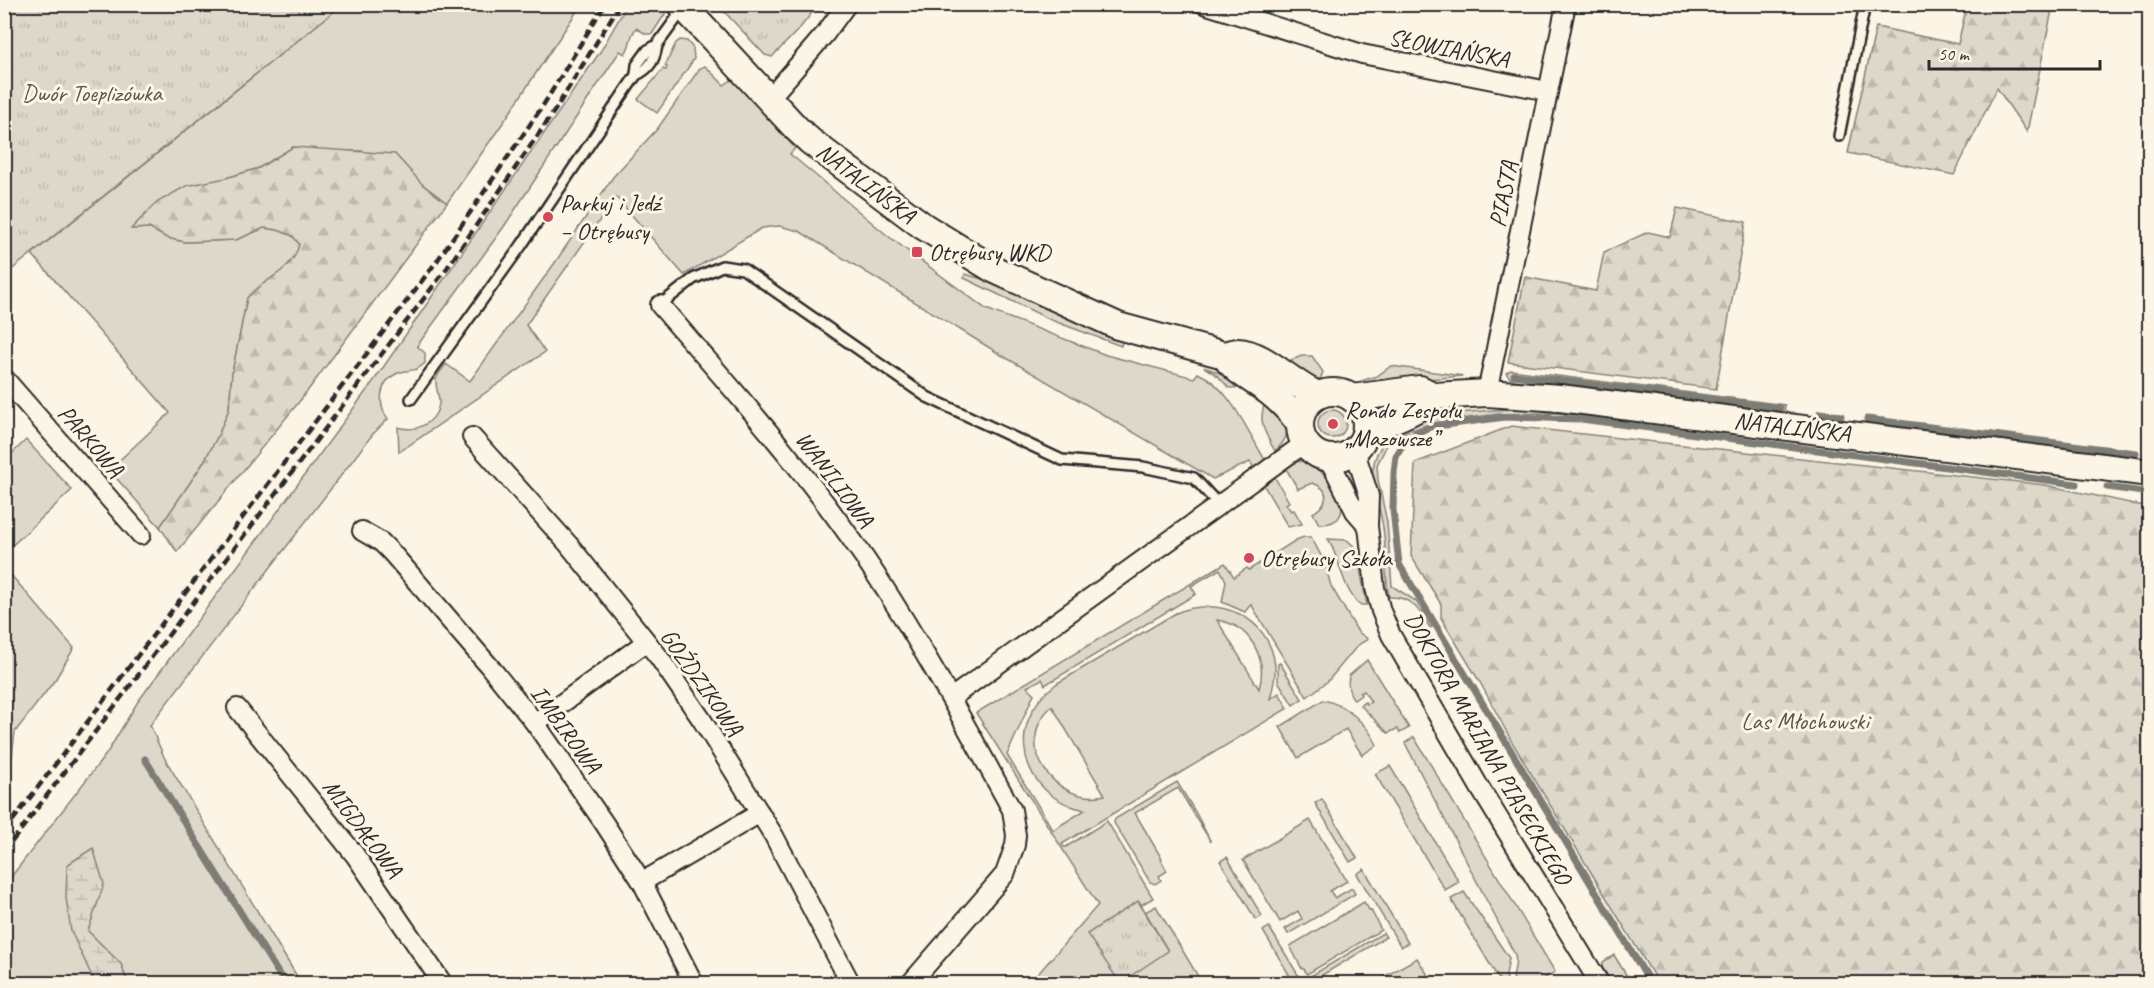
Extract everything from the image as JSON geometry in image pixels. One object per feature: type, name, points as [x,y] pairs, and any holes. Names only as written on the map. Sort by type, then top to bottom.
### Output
[{"type":"main road","name":"NATALIŃSKA","points":[[683,6],[810,141],[923,225],[993,269],[1118,326],[1224,355],[1238,352],[1254,357],[1305,390],[1318,395]]},
{"type":"main road","name":"NATALIŃSKA","points":[[1224,355],[1231,366],[1262,386],[1290,411],[1302,433]]},
{"type":"main road","name":"NATALIŃSKA","points":[[1352,398],[1420,389],[1434,396],[1487,393],[1581,400],[2150,473]]},
{"type":"main road","points":[[1361,439],[1364,412],[1352,398],[1344,393],[1333,392],[1318,395],[1305,407],[1302,433],[1318,454],[1326,457],[1343,456],[1361,439],[1425,405],[1434,396]]},
{"type":"street","points":[[769,99],[825,34],[847,4]]},
{"type":"street","name":"PIASTA","points":[[1487,393],[1566,4]]},
{"type":"street","name":"SŁOWIAŃSKA","points":[[1210,6],[1362,54],[1548,92]]},
{"type":"street","name":"WANILIOWA","points":[[660,305],[798,468],[878,578],[951,698],[1012,810],[1016,845],[1005,874],[910,984]]},
{"type":"street","name":"PARKOWA","points":[[4,378],[141,535]]},
{"type":"street","points":[[951,698],[1219,505],[1302,433]]},
{"type":"street","name":"GOŹDZIKOWA","points":[[472,437],[569,545],[658,656],[702,720],[774,836],[851,984]]},
{"type":"street","name":"DOKTORA MARIANA PIASECKIEGO","points":[[1361,439],[1358,461],[1369,496],[1368,526],[1377,597],[1391,635],[1594,982]]},
{"type":"street","name":"DOKTORA MARIANA PIASECKIEGO","points":[[1326,457],[1335,469],[1354,511],[1368,526]]},
{"type":"street","name":"IMBIROWA","points":[[362,531],[381,542],[392,553],[535,723],[642,882],[694,984]]},
{"type":"street","points":[[535,723],[646,642]]},
{"type":"street","name":"MIGDAŁOWA","points":[[237,708],[355,855],[443,984]]},
{"type":"street","points":[[642,882],[760,813]]},
{"type":"lane","points":[[1839,136],[1865,4]]},
{"type":"lane","points":[[411,399],[521,246],[636,75],[638,65],[648,50],[657,45],[683,6]]},
{"type":"lane","points":[[660,305],[693,279],[722,266],[743,269],[927,396],[1062,460],[1143,468],[1194,478],[1219,505]]},
{"type":"green space","name":"Dwór Toeplizówka","points":[[5,4],[342,4],[342,5],[5,275]]},
{"type":"green space","points":[[342,5],[581,5],[447,203],[423,185],[363,151],[329,151],[293,147],[259,168],[226,178],[132,229],[149,228],[167,238],[185,242],[236,240],[264,228],[293,236],[299,244],[296,256],[281,272],[247,298],[232,373],[229,409],[218,436],[202,465],[160,527],[109,470],[170,413],[32,254]]},
{"type":"green space","points":[[627,5],[663,5],[665,14],[652,34],[646,34],[636,28],[625,54],[620,51],[503,228],[417,346],[425,353],[425,363],[415,370],[398,373],[387,381],[381,400],[388,419],[372,435],[150,725],[165,759],[301,983],[5,983],[4,886],[107,753],[137,703],[378,375],[600,52]]},
{"type":"green space","points":[[718,5],[818,5],[772,57],[765,55]]},
{"type":"green space","points":[[1967,5],[2053,5],[2027,132],[1997,88],[1954,175],[1848,153],[1876,27],[1958,44]]},
{"type":"green space","points":[[680,40],[687,41],[693,48],[694,59],[657,113],[638,99],[663,69],[666,70],[665,66],[676,43]]},
{"type":"green space","points":[[705,66],[724,85],[733,79],[795,148],[790,154],[888,236],[986,309],[1106,355],[1194,378],[1198,373],[1209,379],[1228,399],[1265,460],[1254,468],[1250,462],[1213,479],[998,353],[799,231],[779,226],[762,228],[684,275],[616,197],[526,325],[545,352],[399,452],[398,427],[412,429],[424,425],[437,411],[439,401],[436,380],[446,364],[470,381],[613,177],[658,128],[700,68]]},
{"type":"green space","points":[[293,147],[395,154],[423,185],[447,203],[303,397],[177,552],[160,527],[202,465],[218,436],[229,409],[232,373],[247,298],[291,262],[299,244],[293,236],[264,228],[236,240],[185,242],[167,238],[149,228],[131,229],[156,203],[186,186],[226,178],[259,168]]},
{"type":"green space","points":[[1677,208],[1746,222],[1716,389],[1508,362],[1525,277],[1596,291],[1604,252],[1648,232],[1670,237]]},
{"type":"green space","points":[[965,274],[996,283],[1122,342],[1121,346],[1051,320],[964,278]]},
{"type":"green space","points":[[1302,356],[1312,356],[1323,372],[1320,380],[1308,378],[1286,367],[1291,360]]},
{"type":"green space","points":[[1391,366],[1463,376],[1361,385],[1361,381],[1377,376]]},
{"type":"green space","points":[[1204,367],[1236,379],[1242,387],[1229,388],[1218,376]]},
{"type":"green space","points":[[1511,370],[1785,405],[1784,415],[1517,381],[1506,373]]},
{"type":"green space","points":[[1267,399],[1286,425],[1287,431],[1282,444],[1275,451],[1265,432],[1262,420]]},
{"type":"green space","points":[[1332,410],[1342,414],[1346,424],[1342,434],[1332,438],[1322,434],[1318,424],[1322,414]]},
{"type":"green space","points":[[1580,410],[1580,415],[1498,414],[1432,423],[1398,435],[1388,443],[1377,465],[1387,522],[1392,586],[1416,601],[1432,627],[1430,628],[1419,610],[1409,602],[1397,597],[1389,597],[1382,521],[1373,476],[1379,450],[1391,436],[1409,425],[1429,418],[1474,411]]},
{"type":"green space","name":"Las Młochowski","points":[[1511,426],[2045,485],[2149,507],[2149,983],[1658,983],[1512,742],[1481,684],[1441,618],[1441,604],[1411,556],[1415,463]]},
{"type":"green space","points":[[26,440],[72,490],[5,552],[5,460]]},
{"type":"green space","points":[[1305,461],[1324,474],[1339,496],[1342,507],[1340,516],[1333,522],[1319,524],[1313,513],[1325,501],[1323,489],[1312,483],[1298,489],[1285,467],[1294,462]]},
{"type":"green space","points":[[1274,476],[1289,502],[1286,504],[1291,511],[1294,510],[1302,524],[1288,527],[1263,484]]},
{"type":"green space","points":[[1311,537],[1324,561],[1331,586],[1358,632],[1368,639],[1358,645],[1328,681],[1307,697],[1251,604],[1245,612],[1222,602],[1226,581],[1220,569],[1191,586],[1196,594],[1045,685],[1042,679],[1027,687],[1034,694],[1007,755],[1053,830],[1085,810],[1063,802],[1046,790],[1033,775],[1026,757],[1025,738],[1029,719],[1039,700],[1056,684],[1176,613],[1192,608],[1224,609],[1239,614],[1253,623],[1263,634],[1271,649],[1275,666],[1270,699],[1279,693],[1288,708],[1062,844],[1066,847],[1107,821],[1153,898],[1141,905],[1145,912],[1156,906],[1202,983],[1030,983],[1098,905],[976,713],[1225,563],[1234,577],[1296,540]],"holes":[[[1217,620],[1239,629],[1254,645],[1261,666],[1259,689]],[[1052,706],[1105,795],[1086,796],[1069,791],[1055,782],[1044,768],[1037,753],[1036,737],[1040,721]]]},
{"type":"green space","points":[[1328,539],[1347,540],[1356,548],[1367,605],[1361,605],[1350,592]]},
{"type":"green space","points":[[4,567],[74,648],[55,680],[15,732],[10,773],[5,781]]},
{"type":"green space","points":[[1367,660],[1409,728],[1400,733],[1397,729],[1388,733],[1360,705],[1371,702],[1364,691],[1354,700],[1350,694],[1349,676]]},
{"type":"green space","points":[[1280,663],[1302,699],[1293,705],[1278,681],[1278,664]]},
{"type":"green space","points":[[1323,700],[1340,706],[1355,716],[1368,730],[1377,745],[1362,755],[1346,729],[1298,758],[1280,727]]},
{"type":"green space","points":[[1414,737],[1555,972],[1536,983],[1514,983],[1515,955],[1405,743]]},
{"type":"green space","points":[[1390,766],[1459,882],[1445,890],[1375,774]]},
{"type":"green space","points":[[1177,782],[1211,842],[1178,788],[1135,813],[1167,871],[1159,876],[1161,880],[1155,884],[1150,882],[1114,823],[1115,819]]},
{"type":"green space","points":[[1322,799],[1357,858],[1350,862],[1315,803]]},
{"type":"green space","points":[[1310,820],[1347,881],[1330,891],[1335,898],[1352,888],[1355,894],[1288,934],[1285,929],[1302,919],[1298,911],[1280,922],[1243,860]]},
{"type":"green space","points":[[93,848],[104,884],[88,931],[121,964],[128,983],[95,983],[71,931],[66,898],[67,865]]},
{"type":"green space","points":[[1227,857],[1262,916],[1256,920],[1220,861]]},
{"type":"green space","points":[[1364,869],[1408,943],[1401,947],[1357,874]]},
{"type":"green space","points":[[1464,892],[1509,958],[1506,975],[1508,983],[1501,983],[1451,899]]},
{"type":"green space","points":[[1138,901],[1168,951],[1120,983],[1087,934]]},
{"type":"green space","points":[[1364,902],[1371,910],[1381,930],[1307,974],[1290,946]]},
{"type":"green space","points":[[1269,927],[1303,983],[1294,983],[1263,931]]},
{"type":"green space","points":[[1383,933],[1386,937],[1312,981],[1309,977]]},
{"type":"green space","points":[[1614,955],[1628,978],[1618,983],[1612,983],[1602,967],[1603,962]]},
{"type":"green space","points":[[1417,958],[1433,983],[1373,983]]},
{"type":"waterway","points":[[1514,375],[1780,408]]},
{"type":"waterway","points":[[1820,413],[1841,416]]},
{"type":"waterway","points":[[1651,984],[1399,564],[1393,510],[1394,473],[1396,456],[1403,445],[1416,433],[1430,427],[1505,417],[1581,419],[2076,484]]},
{"type":"waterway","points":[[1867,419],[2136,453]]},
{"type":"waterway","points":[[2107,487],[2150,493]]},
{"type":"waterway","points":[[145,759],[285,984]]},
{"type":"railway","points":[[4,832],[437,261],[544,104],[605,4]]},
{"type":"railway","points":[[4,852],[447,268],[555,110],[620,4]]},
{"type":"place","name":"Parkuj i Jedź – Otrębusy","points":[[548,217]]},
{"type":"place","name":"Otrębusy WKD","points":[[917,252]]},
{"type":"place","name":"Rondo Zespołu „Mazowsze”","points":[[1333,424]]},
{"type":"place","name":"Otrębusy Szkoła","points":[[1249,558]]}]
